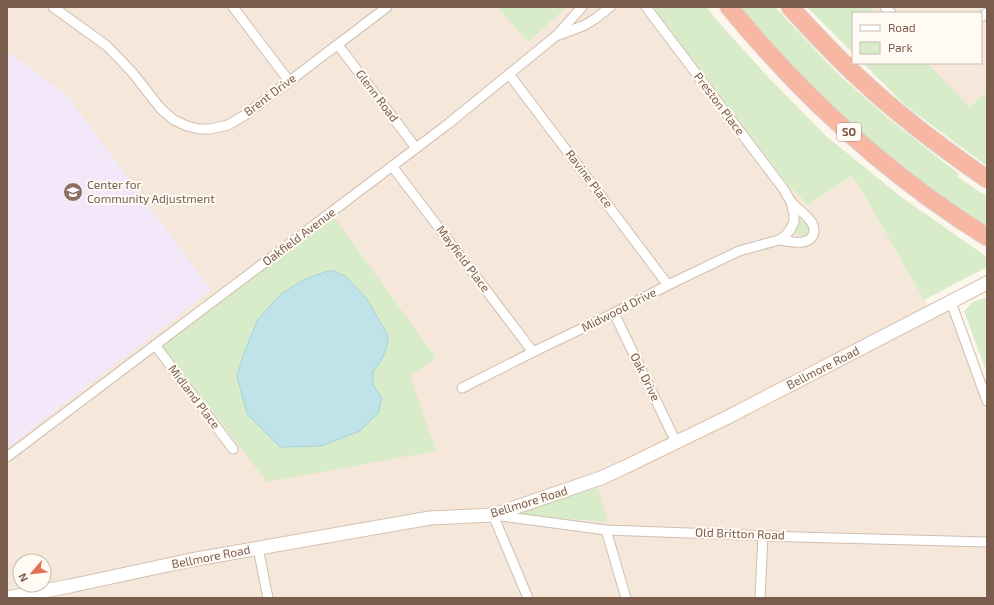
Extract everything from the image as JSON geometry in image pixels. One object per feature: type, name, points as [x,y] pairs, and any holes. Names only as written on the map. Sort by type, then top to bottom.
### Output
[{"type":"highway","name":"SO","points":[[729,7],[749,32],[784,70],[833,119],[884,163],[920,191],[964,223],[987,237]]},
{"type":"highway","points":[[790,7],[858,78],[918,130],[987,179]]},
{"type":"main road","name":"Bellmore Road","points":[[7,598],[191,560],[430,518],[493,516],[600,478],[623,468],[748,407],[987,283]]},
{"type":"street","name":"Brent Drive","points":[[53,7],[107,46],[132,72],[161,109],[174,120],[187,126],[199,129],[210,129],[228,125],[245,115],[387,7]]},
{"type":"street","points":[[233,7],[289,81]]},
{"type":"street","name":"Oakfield Avenue","points":[[7,456],[448,124],[557,35],[582,7]]},
{"type":"street","points":[[557,35],[585,25],[610,7]]},
{"type":"street","name":"Preston Place","points":[[646,7],[782,187],[791,202]]},
{"type":"street","name":"Glenn Road","points":[[338,45],[416,148]]},
{"type":"street","name":"Ravine Place","points":[[509,74],[668,285]]},
{"type":"street","name":"Mayfield Place","points":[[392,166],[533,352]]},
{"type":"street","points":[[779,240],[785,236],[794,222],[791,202]]},
{"type":"street","name":"Midwood Drive","points":[[462,388],[739,251],[779,240],[803,242],[808,240],[814,232],[813,224],[791,202]]},
{"type":"street","points":[[951,302],[987,401]]},
{"type":"street","name":"Oak Drive","points":[[614,313],[676,442]]},
{"type":"street","name":"Midland Place","points":[[155,345],[233,449]]},
{"type":"street","points":[[493,516],[528,598]]},
{"type":"street","name":"Old Britton Road","points":[[493,516],[606,530],[987,542]]},
{"type":"street","points":[[606,530],[626,598]]},
{"type":"street","points":[[760,598],[763,535]]},
{"type":"street","points":[[258,548],[268,598]]},
{"type":"shaded area","points":[[7,7],[497,7],[528,42],[567,7],[653,7],[789,186],[808,205],[851,176],[858,184],[931,312],[951,302],[980,381],[987,379],[987,598],[7,598]]},
{"type":"shaded area","points":[[871,7],[987,7],[987,96],[983,94],[970,107],[928,64],[982,64],[982,12],[876,12]]},
{"type":"shaded area","name":"Center for Community Adjustment","points":[[7,51],[66,94],[211,290],[7,448]]},
{"type":"green space","points":[[497,7],[567,7],[528,42]]},
{"type":"green space","points":[[653,7],[707,7],[714,17],[768,77],[826,136],[900,196],[987,257],[987,267],[924,300],[858,184],[851,176],[808,205],[789,186]]},
{"type":"green space","points":[[737,7],[775,7],[837,73],[889,119],[959,174],[957,176],[987,196],[987,226],[937,194],[867,138],[820,95]]},
{"type":"green space","points":[[807,7],[871,7],[876,12],[852,12],[852,52]]},
{"type":"green space","points":[[864,64],[928,64],[970,107],[983,94],[987,96],[987,166],[906,106]]},
{"type":"green space","points":[[334,217],[436,358],[410,376],[436,451],[267,482],[162,346]]},
{"type":"green space","points":[[798,220],[810,227],[810,232],[804,237],[792,233]]},
{"type":"green space","points":[[987,297],[987,373],[964,311],[973,302]]},
{"type":"green space","points":[[597,486],[608,522],[510,514]]},
{"type":"water","points":[[331,270],[345,276],[367,299],[387,334],[388,343],[383,357],[373,372],[373,385],[382,398],[378,413],[360,431],[321,446],[280,447],[247,414],[237,376],[244,353],[258,319],[281,294],[303,280]]},
{"type":"place","name":"Center for Community Adjustment","points":[[73,192]]}]
